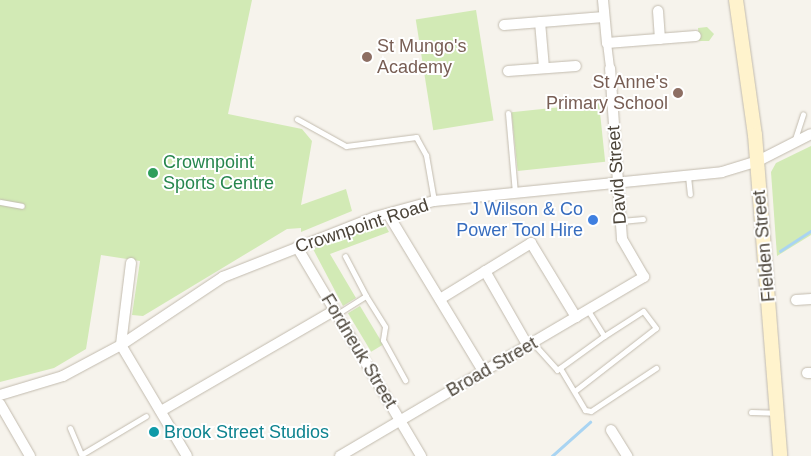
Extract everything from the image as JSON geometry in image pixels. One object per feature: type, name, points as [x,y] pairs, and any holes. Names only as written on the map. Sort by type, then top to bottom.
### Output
[{"type":"main road","name":"Fielden Street","points":[[736,0],[758,161],[780,456]]},
{"type":"main road","name":"Fielden Street","points":[[742,37],[744,0]]},
{"type":"street","points":[[603,0],[610,68]]},
{"type":"street","points":[[658,11],[660,39]]},
{"type":"street","points":[[504,25],[604,17]]},
{"type":"street","points":[[540,22],[544,68]]},
{"type":"street","points":[[607,43],[696,36]]},
{"type":"street","points":[[508,71],[576,66]]},
{"type":"street","name":"David Street","points":[[610,68],[622,240],[644,277]]},
{"type":"street","name":"Crownpoint Road","points":[[0,395],[40,386],[121,345],[223,277],[296,247],[388,214],[434,201],[688,176],[758,161],[811,134]]},
{"type":"street","points":[[388,214],[483,372]]},
{"type":"street","points":[[440,299],[531,244],[576,317]]},
{"type":"street","name":"Fordneuk Street","points":[[296,247],[421,456]]},
{"type":"street","points":[[131,264],[121,345],[187,456]]},
{"type":"street","points":[[485,272],[531,344]]},
{"type":"street","name":"Broad Street","points":[[340,456],[644,277]]},
{"type":"street","points":[[796,300],[811,299]]},
{"type":"street","points":[[161,411],[336,312]]},
{"type":"street","points":[[0,404],[30,456]]},
{"type":"street","points":[[611,430],[627,456]]},
{"type":"lane","points":[[508,113],[515,192]]},
{"type":"lane","points":[[794,142],[803,114]]},
{"type":"lane","points":[[297,119],[346,146],[416,137],[426,155],[434,201]]},
{"type":"lane","points":[[688,176],[690,194]]},
{"type":"lane","points":[[0,202],[22,206]]},
{"type":"lane","points":[[620,221],[643,219]]},
{"type":"lane","points":[[345,256],[385,327],[383,340],[405,380]]},
{"type":"lane","points":[[336,312],[366,296]]},
{"type":"lane","points":[[588,310],[604,336]]},
{"type":"lane","points":[[531,344],[550,367],[560,368],[643,311],[656,328],[576,390]]},
{"type":"lane","points":[[560,368],[576,390],[585,410],[591,411],[656,368]]},
{"type":"lane","points":[[751,412],[778,413]]},
{"type":"lane","points":[[70,428],[83,454],[146,416]]},
{"type":"green space","name":"Crownpoint Sports Centre","points":[[0,0],[252,0],[228,114],[302,129],[312,141],[301,205],[346,189],[352,211],[301,232],[301,228],[287,229],[143,316],[132,315],[140,261],[101,255],[86,349],[54,368],[0,382]]},
{"type":"green space","points":[[476,10],[494,121],[433,130],[416,20]]},
{"type":"green space","points":[[707,27],[714,34],[709,41],[699,41],[698,28]]},
{"type":"green space","points":[[599,103],[605,162],[518,171],[511,112]]},
{"type":"green space","points":[[811,146],[811,235],[777,256],[771,172],[776,163]]},
{"type":"green space","points":[[384,223],[389,232],[330,254],[356,298],[343,306],[313,249]]},
{"type":"green space","points":[[360,306],[383,345],[371,352],[348,313]]},
{"type":"waterway","points":[[780,251],[811,231]]},
{"type":"waterway","points":[[552,456],[590,422]]},
{"type":"place","name":"St Mungo's Academy","points":[[367,57]]},
{"type":"place","name":"St Anne's Primary School","points":[[678,93]]},
{"type":"place","name":"Crownpoint Sports Centre","points":[[153,173]]},
{"type":"place","name":"J Wilson & Co Power Tool Hire","points":[[593,220]]},
{"type":"place","name":"Brook Street Studios","points":[[154,432]]}]
